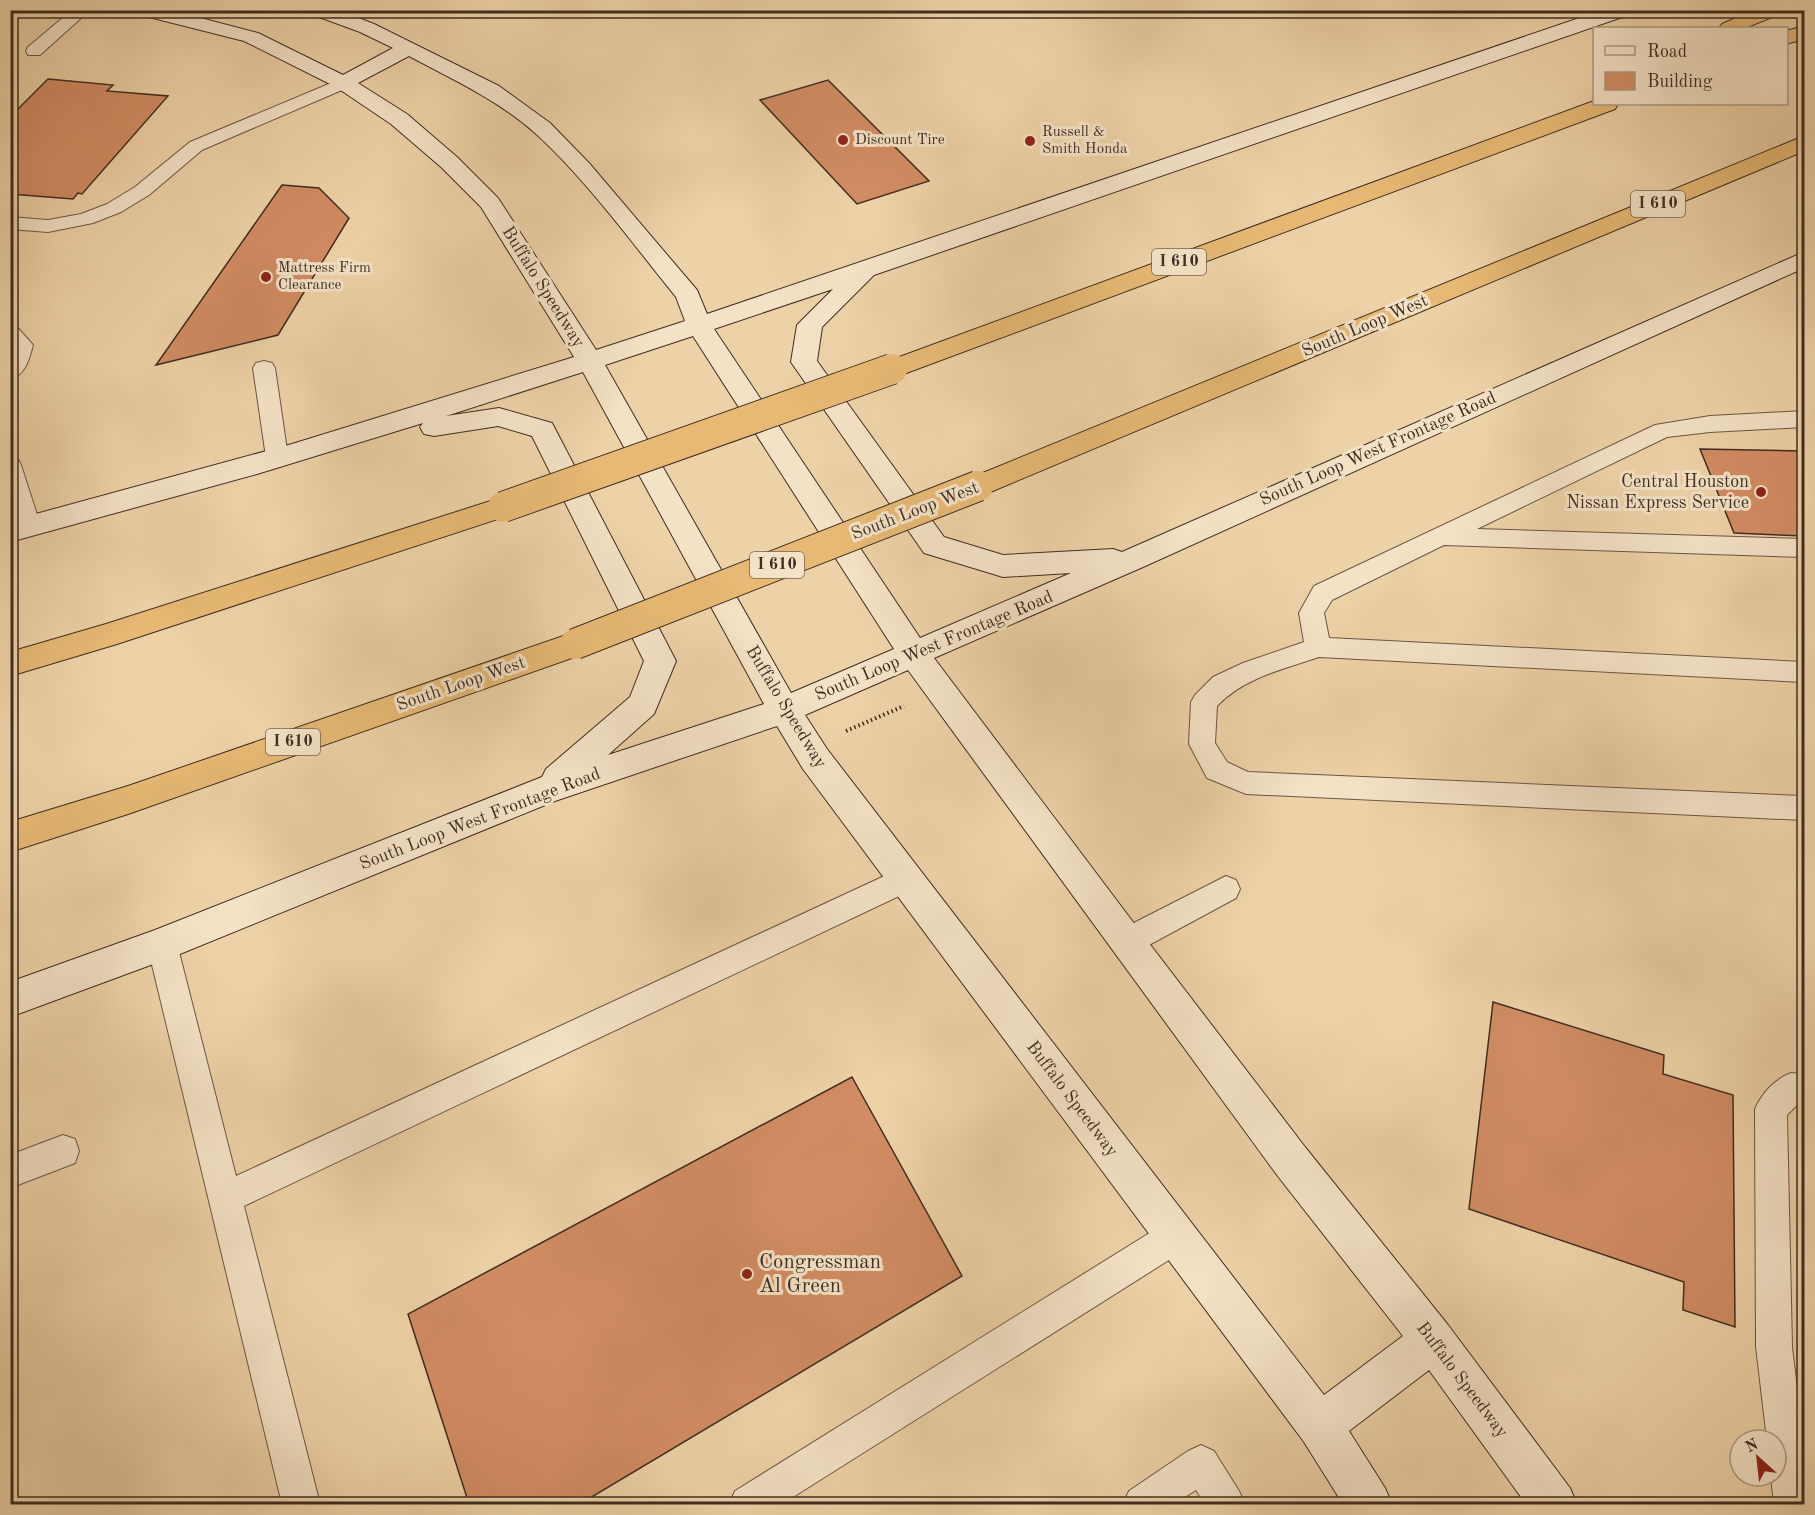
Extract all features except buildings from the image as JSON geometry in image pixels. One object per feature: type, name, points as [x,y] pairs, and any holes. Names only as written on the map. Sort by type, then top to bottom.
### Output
[{"type":"highway","points":[[1731,27],[1773,10]]},
{"type":"highway","points":[[1788,37],[1804,32]]},
{"type":"highway","points":[[1466,155],[1593,88]]},
{"type":"highway","name":"I 610","points":[[10,664],[118,632],[503,507],[892,369],[1604,105]]},
{"type":"highway","name":"South Loop West","points":[[10,837],[128,800],[575,644],[978,486],[1804,143]]},
{"type":"highway","points":[[1512,265],[1804,166]]},
{"type":"main road","name":"Buffalo Speedway","points":[[144,10],[251,37],[343,83],[399,119],[449,162],[490,203],[590,361],[784,710],[815,759],[1320,1426],[1369,1504]]},
{"type":"main road","name":"Buffalo Speedway","points":[[318,10],[367,28],[410,48],[491,91],[542,128],[581,168],[688,295],[699,325],[914,655],[1291,1161],[1433,1340],[1554,1504]]},
{"type":"main road","points":[[20,529],[334,441],[590,361],[867,270],[1624,10]]},
{"type":"main road","points":[[343,83],[410,48]]},
{"type":"main road","name":"South Loop West Frontage Road","points":[[10,1000],[162,944],[545,790],[784,710],[1133,559],[1804,259]]},
{"type":"main road","points":[[867,270],[810,325],[804,362],[934,544],[1003,566],[1133,559]]},
{"type":"main road","points":[[334,441],[499,417],[542,430],[660,661],[643,705],[545,790]]},
{"type":"main road","points":[[1320,1426],[1433,1340]]},
{"type":"lane","points":[[34,51],[82,10]]},
{"type":"lane","points":[[10,223],[48,226],[86,219],[114,208],[142,191],[196,146],[343,83]]},
{"type":"lane","points":[[10,332],[22,345],[18,362],[10,372]]},
{"type":"lane","points":[[264,368],[278,457]]},
{"type":"lane","points":[[1318,647],[1311,613],[1323,593],[1663,430],[1710,424],[1804,419]]},
{"type":"lane","points":[[10,465],[20,529]]},
{"type":"lane","points":[[1440,537],[1804,548]]},
{"type":"lane","points":[[1804,672],[1318,647],[1252,670],[1222,684],[1204,702],[1202,744],[1217,770],[1246,783],[1804,808]]},
{"type":"lane","points":[[225,1198],[906,879]]},
{"type":"lane","points":[[1126,942],[1226,889]]},
{"type":"lane","points":[[162,944],[301,1504]]},
{"type":"lane","points":[[1793,1504],[1774,1347],[1771,1109],[1791,1088],[1804,1089]]},
{"type":"lane","points":[[10,1172],[63,1151]]},
{"type":"lane","points":[[748,1504],[1176,1236]]},
{"type":"lane","points":[[1142,1504],[1201,1464],[1226,1504]]},
{"type":"path","points":[[842,733],[904,706]]},
{"type":"place","name":"Discount Tire","points":[[843,140]]},
{"type":"place","name":"Russell & Smith Honda","points":[[1030,141]]},
{"type":"place","name":"Mattress Firm Clearance","points":[[266,277]]},
{"type":"place","name":"Central Houston Nissan Express Service","points":[[1761,492]]},
{"type":"place","name":"Congressman Al Green","points":[[747,1274]]}]
